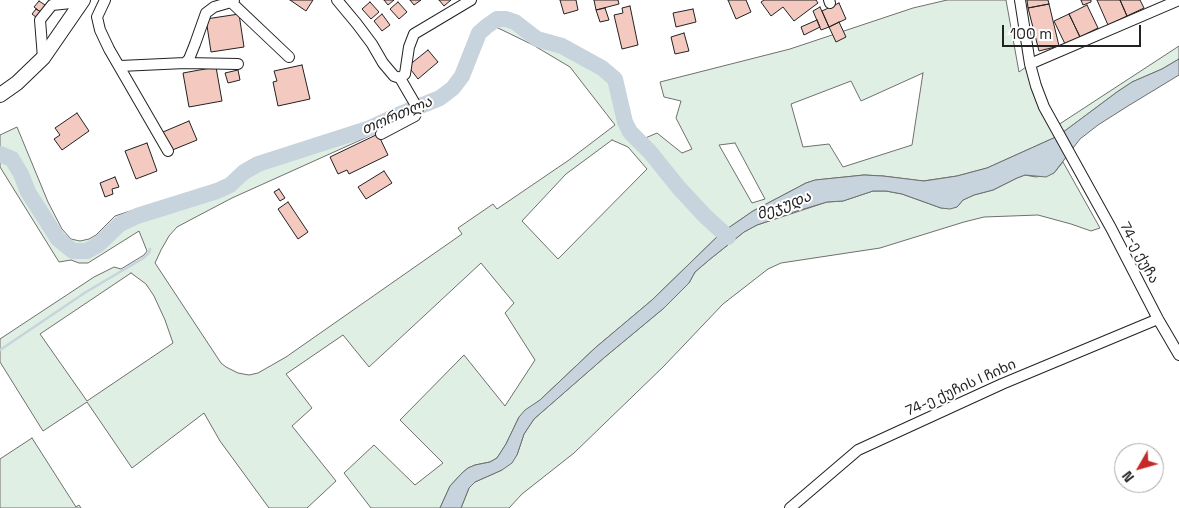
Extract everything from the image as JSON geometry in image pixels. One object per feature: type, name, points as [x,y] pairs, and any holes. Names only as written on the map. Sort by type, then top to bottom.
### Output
[{"type":"main road","points":[[0,95],[17,83],[43,58],[82,1]]},
{"type":"street","points":[[105,0],[97,17],[100,30],[168,151]]},
{"type":"street","points":[[337,0],[372,44],[383,63],[394,76],[402,76]]},
{"type":"street","points":[[381,134],[415,116],[417,106],[402,76],[409,46],[414,34],[471,0]]},
{"type":"street","points":[[1020,0],[1030,64],[1179,0]]},
{"type":"street","points":[[43,58],[40,20],[52,5],[82,1]]},
{"type":"street","points":[[185,62],[189,59],[206,13],[214,7],[233,1],[289,57]]},
{"type":"street","points":[[120,66],[185,62],[195,64],[238,64]]},
{"type":"street","name":"74-ე ქუჩა","points":[[1030,64],[1036,86],[1055,128],[1179,355]]},
{"type":"street","name":"74-ე ქუჩის I ჩიხი","points":[[790,508],[858,450],[1002,384],[1158,319]]},
{"type":"green space","points":[[947,0],[1006,0],[1019,72],[1030,64],[1055,127],[1179,46],[1179,59],[1162,69],[1132,82],[1058,136],[987,168],[957,176],[923,181],[864,175],[816,180],[806,183],[753,211],[721,233],[652,300],[595,348],[540,400],[519,417],[497,458],[468,468],[462,473],[450,486],[440,508],[371,508],[344,473],[374,445],[415,485],[443,463],[400,420],[464,355],[505,406],[535,360],[505,313],[514,303],[481,263],[369,367],[343,335],[286,374],[312,408],[292,426],[336,481],[307,508],[269,508],[220,441],[204,413],[132,468],[87,402],[43,431],[0,362],[0,339],[94,277],[114,267],[121,269],[144,255],[147,251],[139,231],[88,263],[79,263],[71,260],[59,262],[0,167],[0,135],[17,127],[48,202],[62,229],[71,239],[80,241],[96,235],[115,216],[147,207],[150,212],[217,191],[230,185],[244,172],[258,164],[370,128],[440,98],[453,88],[462,76],[479,33],[497,19],[515,22],[537,39],[562,46],[608,72],[615,79],[618,93],[621,93],[636,132],[643,139],[657,133],[682,153],[692,149],[676,118],[681,101],[664,97],[660,82],[790,49],[913,8]],"holes":[[[496,27],[533,45],[570,67],[615,125],[569,160],[497,209],[493,204],[458,228],[462,234],[286,357],[258,373],[249,375],[238,373],[226,367],[221,363],[155,263],[169,236],[177,227],[232,198],[385,129],[455,94],[464,83],[484,36]],[[923,73],[912,145],[843,167],[829,144],[803,147],[791,104],[851,81],[861,101]],[[612,140],[628,147],[647,169],[558,259],[522,221],[566,174]],[[735,143],[765,199],[752,203],[719,145]],[[131,273],[146,284],[154,296],[173,343],[87,401],[40,334]]]},
{"type":"green space","points":[[1063,162],[1100,228],[1091,231],[1038,215],[984,217],[880,248],[781,263],[768,269],[723,304],[664,366],[574,453],[522,494],[509,508],[461,508],[469,488],[475,482],[502,470],[517,455],[524,434],[534,419],[664,308],[689,283],[695,272],[744,232],[757,225],[827,202],[843,201],[873,191],[902,194],[941,208],[957,207],[963,200],[993,190],[1025,175],[1036,177],[1054,173]]},
{"type":"green space","points":[[32,438],[76,507],[79,505],[81,508],[0,508],[0,459]]},
{"type":"water","name":"მეჯუდა","points":[[1179,59],[1179,75],[1098,125],[1080,139],[1054,173],[1046,177],[1025,175],[993,190],[974,195],[963,200],[957,207],[950,209],[941,208],[902,194],[873,191],[843,201],[827,202],[797,211],[757,225],[744,232],[695,272],[689,283],[664,308],[534,419],[524,434],[517,455],[512,463],[502,470],[475,482],[469,488],[461,508],[440,508],[450,486],[462,473],[475,465],[490,462],[497,458],[519,417],[525,410],[540,400],[595,348],[652,300],[721,233],[753,211],[815,180],[864,175],[924,181],[957,176],[987,168],[1058,136],[1132,82],[1162,69]]},
{"type":"building","points":[[290,0],[313,0],[306,11]]},
{"type":"building","points":[[384,0],[394,0],[388,5]]},
{"type":"building","points":[[410,0],[421,0],[414,5]]},
{"type":"building","points":[[439,0],[451,0],[444,6]]},
{"type":"building","points":[[560,0],[576,0],[578,10],[564,14]]},
{"type":"building","points":[[594,0],[618,0],[619,4],[596,10]]},
{"type":"building","points":[[728,0],[746,0],[751,12],[736,19]]},
{"type":"building","points":[[764,0],[816,0],[818,3],[794,21],[783,7],[771,16],[761,2]]},
{"type":"building","points":[[1027,0],[1048,0],[1049,4],[1028,8]]},
{"type":"building","points":[[1081,0],[1091,0],[1091,2],[1083,5]]},
{"type":"building","points":[[1097,0],[1120,0],[1127,16],[1108,25]]},
{"type":"building","points":[[1120,0],[1140,0],[1144,8],[1127,16]]},
{"type":"building","points":[[39,1],[48,7],[43,14],[34,7]]},
{"type":"building","points":[[370,2],[379,12],[371,19],[362,9]]},
{"type":"building","points":[[398,2],[407,12],[399,19],[390,9]]},
{"type":"building","points":[[839,3],[846,19],[829,27],[822,11]]},
{"type":"building","points":[[1049,4],[1059,46],[1039,51],[1028,8]]},
{"type":"building","points":[[1087,5],[1098,28],[1080,37],[1069,14]]},
{"type":"building","points":[[630,6],[638,45],[622,49],[614,15],[623,13],[622,8]]},
{"type":"building","points":[[820,7],[829,27],[821,30],[813,11]]},
{"type":"building","points":[[605,8],[609,20],[600,22],[596,10]]},
{"type":"building","points":[[36,9],[41,12],[37,18],[32,14]]},
{"type":"building","points":[[693,9],[696,22],[676,27],[673,13]]},
{"type":"building","points":[[239,14],[244,47],[211,52],[206,19]]},
{"type":"building","points":[[382,14],[390,25],[382,31],[374,21]]},
{"type":"building","points":[[1069,14],[1080,37],[1065,44],[1054,21]]},
{"type":"building","points":[[817,20],[820,27],[804,35],[801,27]]},
{"type":"building","points":[[839,22],[846,37],[836,42],[829,27]]},
{"type":"building","points":[[684,33],[689,51],[675,54],[671,37]]},
{"type":"building","points":[[428,50],[438,62],[418,79],[408,66]]},
{"type":"building","points":[[302,65],[310,99],[278,106],[273,82],[277,81],[274,71]]},
{"type":"building","points":[[216,67],[222,101],[189,107],[183,73]]},
{"type":"building","points":[[238,70],[240,80],[228,83],[225,73]]},
{"type":"building","points":[[77,113],[89,131],[62,150],[54,139],[60,135],[55,128]]},
{"type":"building","points":[[189,121],[197,140],[170,151],[163,132]]},
{"type":"building","points":[[378,134],[388,155],[349,174],[347,170],[338,174],[330,157]]},
{"type":"building","points":[[147,143],[157,171],[136,179],[125,151]]},
{"type":"building","points":[[384,171],[392,183],[366,199],[358,187]]},
{"type":"building","points":[[115,177],[119,187],[112,189],[113,194],[105,197],[100,183]]},
{"type":"building","points":[[279,189],[285,198],[280,201],[274,192]]},
{"type":"building","points":[[288,202],[308,232],[298,239],[278,209]]},
{"type":"waterway","name":"თორთლა","points":[[0,154],[12,159],[21,174],[28,192],[58,239],[73,251],[87,251],[99,244],[120,224],[137,216],[217,191],[230,185],[244,172],[258,164],[370,128],[440,98],[453,88],[462,76],[479,33],[497,19],[506,19],[515,22],[537,39],[562,46],[602,68],[615,79],[625,122],[630,132],[650,152],[705,216],[728,237]]},
{"type":"waterway","points":[[0,350],[86,292],[142,259],[149,253],[150,249]]}]
